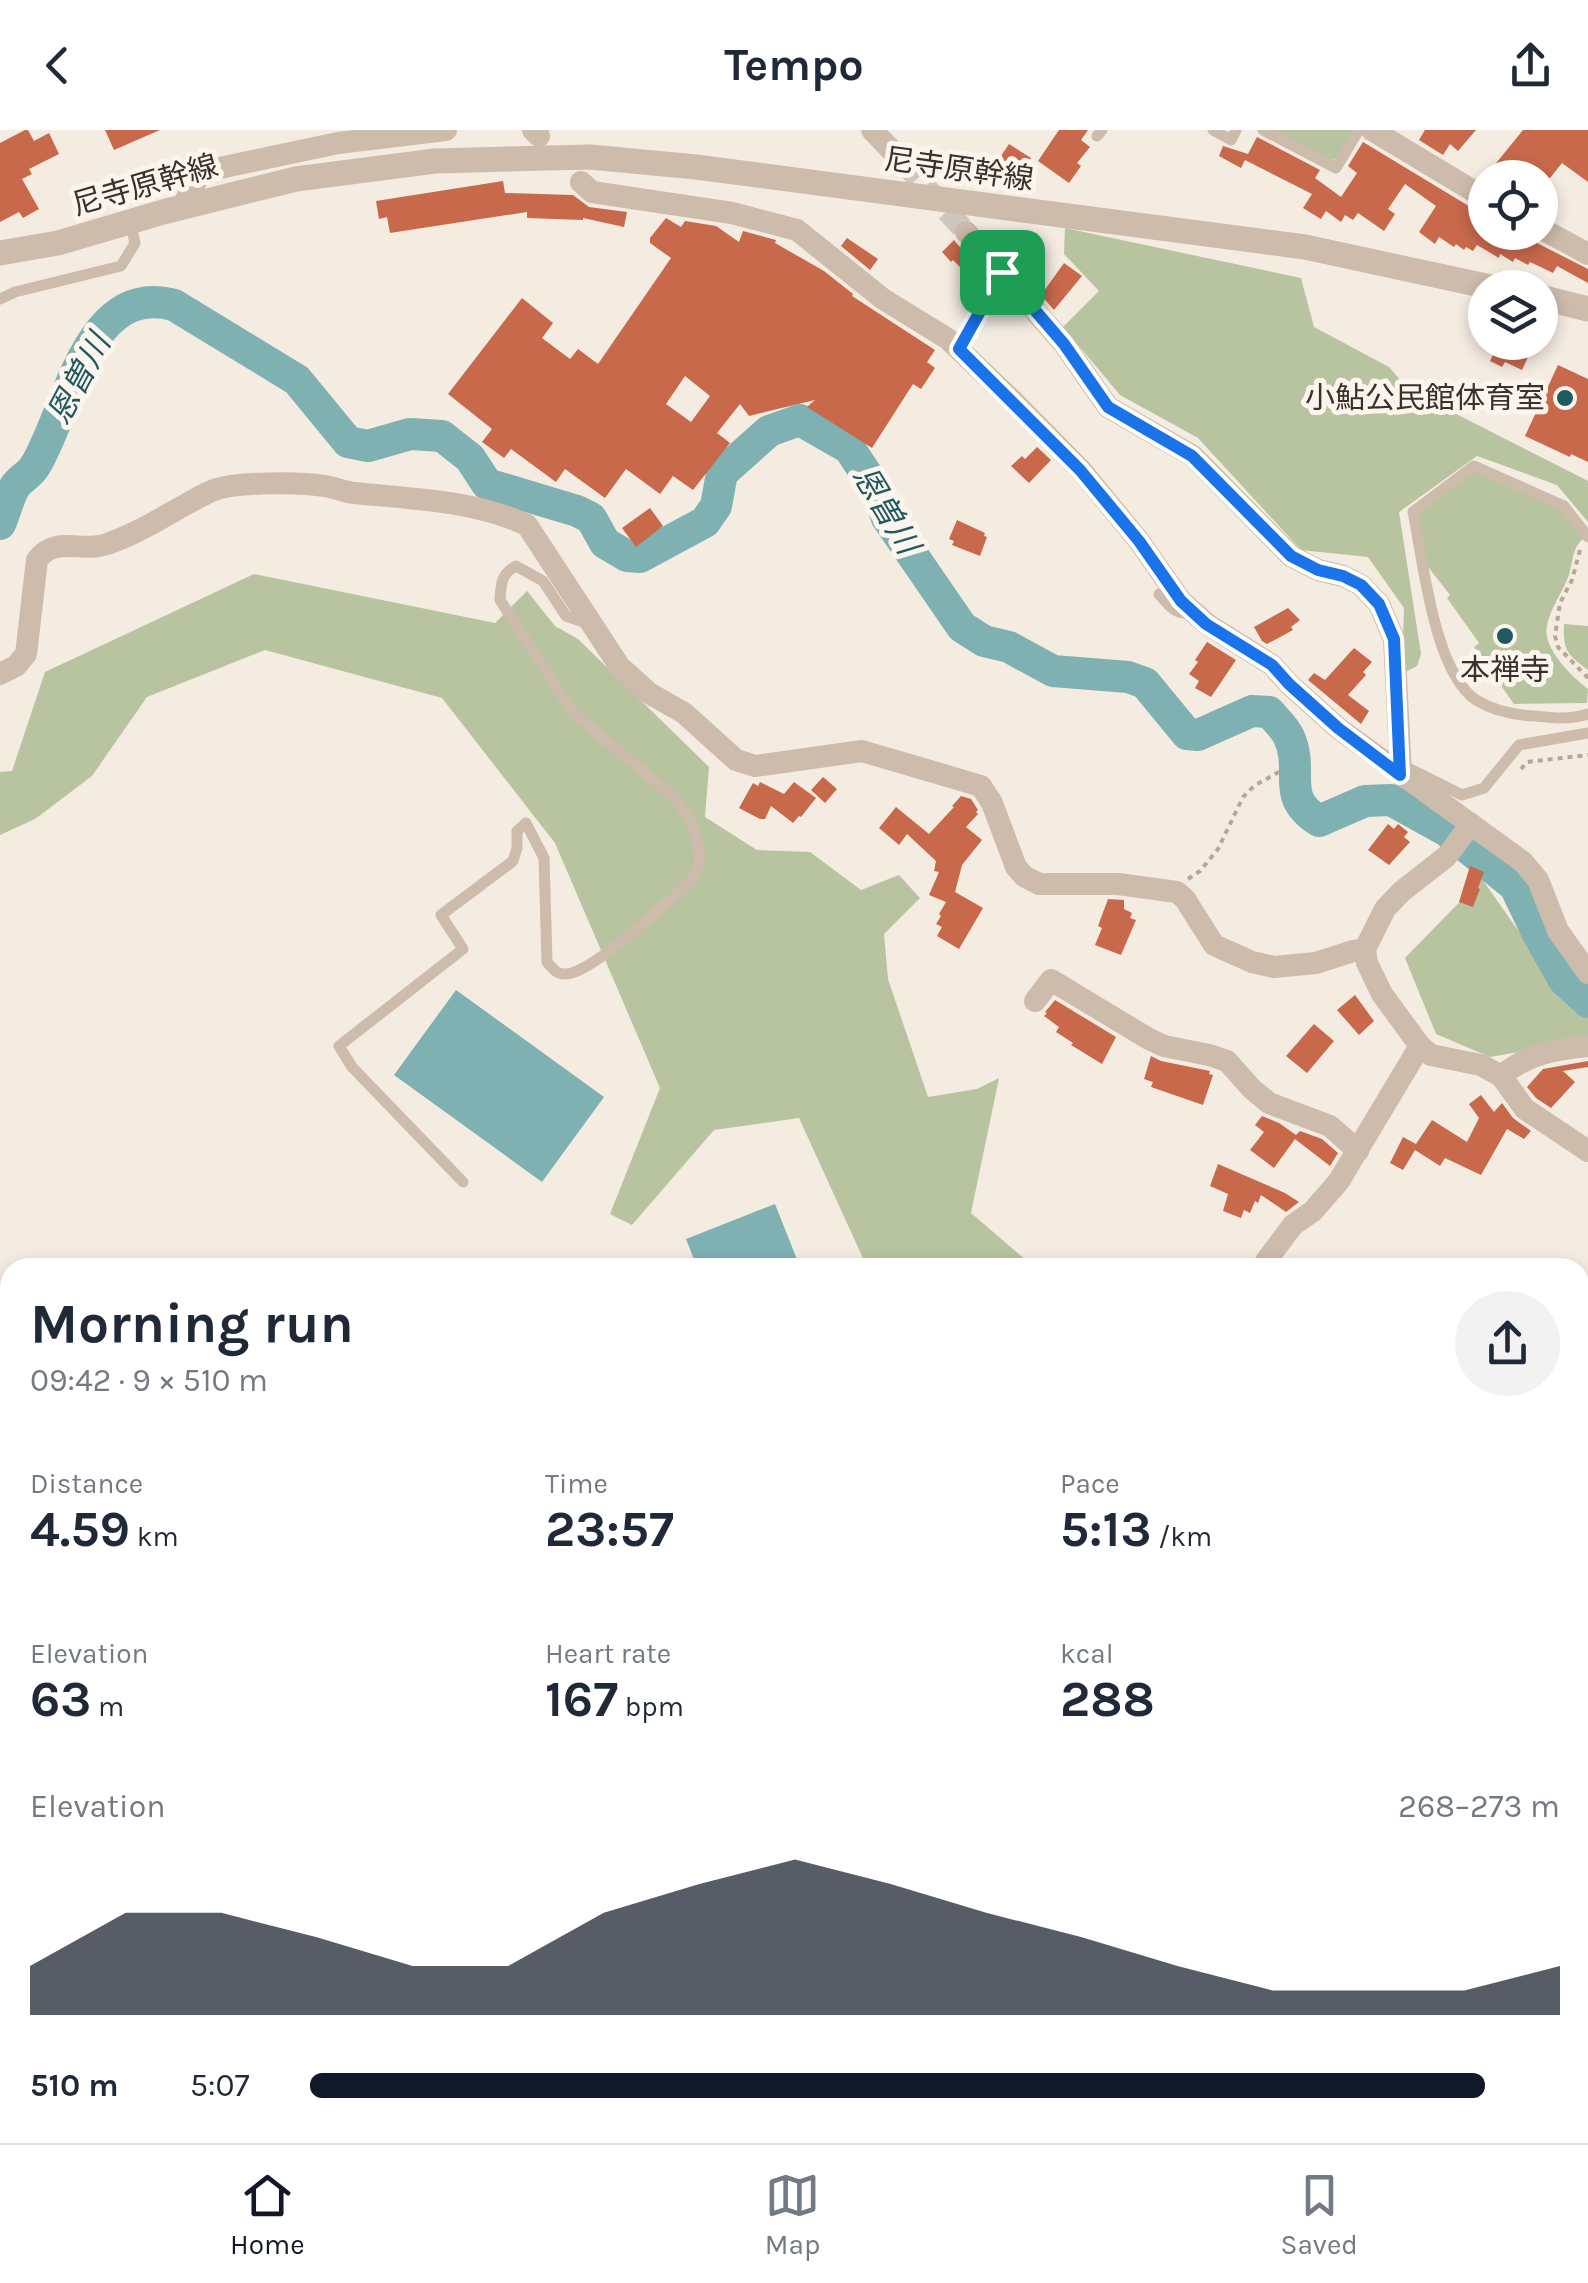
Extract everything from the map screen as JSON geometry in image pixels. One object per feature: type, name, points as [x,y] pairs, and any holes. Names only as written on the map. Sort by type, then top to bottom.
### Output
[{"type":"street","points":[[252,160],[276,141],[323,130]]},
{"type":"street","points":[[182,208],[200,172],[338,143],[446,130]]},
{"type":"street","points":[[872,130],[903,162]]},
{"type":"street","points":[[1372,130],[1468,188]]},
{"type":"street","name":"尼寺原幹線","points":[[0,253],[58,243],[296,180],[451,160],[590,157],[696,167],[1305,247],[1468,282]]},
{"type":"street","points":[[580,182],[592,192],[732,213],[796,230],[883,298],[948,340],[1080,470],[1139,541],[1181,601],[1206,624],[1272,665],[1338,728],[1400,769],[1463,834],[1523,862],[1538,880],[1558,931],[1588,973]]},
{"type":"street","points":[[966,232],[1064,344],[1108,407],[1192,456],[1291,556],[1361,585],[1379,604],[1394,639],[1400,769]]},
{"type":"street","points":[[1558,238],[1588,254]]},
{"type":"street","points":[[1558,302],[1588,309]]},
{"type":"street","points":[[0,674],[16,666],[26,654],[38,560],[44,550],[60,544],[98,547],[125,538],[210,491],[246,484],[325,486],[348,492],[436,500],[527,525],[620,667],[649,693],[684,712],[736,760],[755,766],[862,750],[981,786],[992,803],[1016,867],[1039,884],[1118,884],[1177,892],[1186,899],[1214,946],[1274,967],[1316,963],[1366,949]]},
{"type":"street","points":[[1463,834],[1447,856],[1386,909],[1366,949],[1367,963],[1382,994],[1420,1046],[1431,1055],[1481,1064],[1501,1076],[1525,1109],[1588,1150]]},
{"type":"street","points":[[1034,1001],[1052,980],[1149,1040],[1227,1061],[1270,1103],[1330,1126],[1358,1151]]},
{"type":"street","points":[[1271,1258],[1293,1225],[1313,1211],[1339,1182],[1420,1046]]},
{"type":"street","points":[[1501,1076],[1518,1062],[1546,1051],[1588,1046]]},
{"type":"lane","points":[[1213,130],[1231,140],[1236,130]]},
{"type":"lane","points":[[1263,130],[1335,171],[1360,130]]},
{"type":"lane","points":[[0,300],[15,292],[121,266],[135,243],[130,222]]},
{"type":"lane","points":[[1588,537],[1564,506],[1474,466],[1413,512],[1440,646],[1451,671],[1474,698],[1509,715],[1574,719],[1588,714]]},
{"type":"lane","points":[[463,1182],[352,1067],[339,1046],[463,949],[441,916],[513,861],[518,831],[526,823],[544,858],[547,962],[555,972],[567,974],[608,951],[692,880],[699,865],[700,852],[691,821],[674,797],[574,714],[500,600],[501,582],[507,571],[516,566],[543,580],[566,616],[591,625]]},
{"type":"lane","points":[[1159,594],[1171,608],[1183,614],[1193,612]]},
{"type":"lane","points":[[1400,769],[1462,795],[1484,788],[1518,745],[1588,732]]},
{"type":"path","points":[[959,349],[1002,272]]},
{"type":"path","points":[[1588,545],[1579,550],[1572,580],[1560,604],[1555,636],[1558,647],[1588,678]]},
{"type":"path","points":[[1516,774],[1527,762],[1588,755]]},
{"type":"path","points":[[1191,878],[1218,849],[1243,796],[1284,769]]},
{"type":"green space","points":[[1271,130],[1356,130],[1340,157],[1330,161]]},
{"type":"green space","points":[[1065,228],[1301,278],[1314,327],[1389,367],[1409,390],[1588,481],[1588,522],[1557,485],[1477,456],[1399,512],[1421,654],[1417,666],[1402,674],[1404,608],[1368,557],[1301,550],[1198,438],[1120,395],[1063,327],[1099,291],[1064,254]]},
{"type":"green space","points":[[1473,470],[1561,508],[1583,539],[1551,613],[1547,635],[1560,661],[1588,689],[1587,703],[1514,704],[1474,647],[1479,643],[1447,598],[1450,595],[1425,563],[1417,514]]},
{"type":"green space","points":[[254,574],[495,623],[527,591],[555,626],[578,639],[709,767],[705,817],[757,850],[810,852],[861,890],[899,875],[920,898],[884,934],[888,979],[928,1097],[977,1089],[999,1078],[971,1213],[1024,1258],[863,1258],[799,1118],[714,1130],[632,1225],[610,1214],[660,1088],[555,843],[442,698],[265,650],[147,697],[92,776],[35,819],[0,835],[0,772],[12,771],[45,672]]},
{"type":"green space","points":[[1564,624],[1588,626],[1588,670],[1568,651]]},
{"type":"green space","points":[[1482,879],[1576,1013],[1588,1013],[1588,1040],[1490,1057],[1436,1034],[1405,958]]},
{"type":"water","points":[[456,990],[604,1097],[542,1182],[394,1075]]},
{"type":"water","points":[[775,1204],[796,1258],[693,1258],[686,1239]]},
{"type":"building","points":[[25,130],[34,141],[49,133],[59,154],[29,169],[32,174],[22,179],[39,209],[23,218],[19,212],[0,222],[0,143]]},
{"type":"building","points":[[105,130],[160,130],[114,150]]},
{"type":"building","points":[[1059,130],[1088,130],[1081,140],[1090,147],[1077,163],[1081,166],[1069,183],[1038,161]]},
{"type":"building","points":[[1425,130],[1476,130],[1458,151],[1450,144],[1443,155],[1419,140]]},
{"type":"building","points":[[1523,130],[1588,130],[1588,182],[1562,163],[1558,168],[1558,160],[1499,160]]},
{"type":"building","points":[[1257,137],[1320,170],[1315,178],[1341,197],[1357,173],[1348,166],[1363,142],[1468,206],[1468,248],[1464,250],[1456,244],[1454,247],[1439,237],[1435,244],[1419,232],[1436,206],[1405,184],[1388,209],[1395,214],[1384,231],[1358,213],[1353,220],[1345,215],[1341,222],[1326,211],[1321,219],[1303,208],[1312,194],[1245,160],[1241,168],[1219,156],[1223,146],[1248,154]]},
{"type":"building","points":[[1009,144],[1031,158],[1019,176],[997,162]]},
{"type":"building","points":[[503,181],[505,193],[573,195],[589,207],[627,212],[624,227],[583,218],[527,218],[527,212],[390,233],[387,217],[379,219],[376,201]]},
{"type":"building","points":[[666,218],[681,227],[685,221],[716,226],[739,242],[743,231],[776,240],[775,243],[824,271],[852,296],[935,350],[927,362],[935,368],[921,389],[913,384],[872,448],[807,407],[815,400],[749,416],[740,404],[717,433],[730,443],[693,490],[673,476],[660,494],[626,469],[605,498],[565,469],[556,482],[511,449],[504,458],[482,442],[492,429],[448,394],[522,298],[553,323],[542,338],[570,359],[578,349],[598,364],[671,258],[650,243]],"holes":[[[685,376],[710,396],[691,422],[666,404]]]},
{"type":"building","points":[[847,238],[878,259],[870,270],[841,246]]},
{"type":"building","points":[[954,240],[979,270],[971,278],[942,252]]},
{"type":"building","points":[[1485,250],[1551,250],[1588,269],[1588,283],[1557,266],[1547,270],[1515,258],[1513,262],[1500,254],[1499,258]]},
{"type":"building","points":[[1064,263],[1082,276],[1054,310],[1041,295]]},
{"type":"building","points":[[1527,360],[1522,370],[1505,362],[1502,367],[1490,361]]},
{"type":"building","name":"小鮎公民館体育室","points":[[1558,365],[1588,379],[1588,462],[1525,436]]},
{"type":"building","points":[[1037,447],[1051,460],[1029,483],[1011,466]]},
{"type":"building","points":[[650,508],[663,526],[636,547],[622,528]]},
{"type":"building","points":[[957,520],[985,533],[980,556],[952,545],[954,541],[949,539]]},
{"type":"building","points":[[1288,608],[1300,620],[1291,627],[1293,630],[1267,644],[1262,641],[1254,627]]},
{"type":"building","points":[[1207,642],[1236,660],[1211,697],[1195,688],[1199,681],[1189,674]]},
{"type":"building","points":[[1354,648],[1372,662],[1348,695],[1369,711],[1361,724],[1308,680],[1314,673],[1325,680]]},
{"type":"building","points":[[823,777],[837,789],[825,803],[811,790]]},
{"type":"building","points":[[760,782],[784,794],[794,782],[816,798],[793,823],[771,806],[765,819],[760,819],[739,808],[753,783],[758,786]]},
{"type":"building","points":[[961,796],[971,799],[978,810],[966,827],[982,840],[962,865],[955,892],[983,908],[959,949],[937,936],[942,927],[936,924],[946,902],[929,895],[939,872],[934,871],[936,861],[907,834],[899,845],[879,828],[896,807],[929,834]]},
{"type":"building","points":[[1388,824],[1394,829],[1398,824],[1408,832],[1404,837],[1410,842],[1389,865],[1368,850]]},
{"type":"building","points":[[1470,866],[1484,872],[1473,907],[1459,902]]},
{"type":"building","points":[[1108,899],[1124,900],[1124,909],[1136,920],[1121,955],[1095,945]]},
{"type":"building","points":[[1355,995],[1374,1021],[1359,1035],[1337,1010]]},
{"type":"building","points":[[1055,1000],[1116,1037],[1102,1064],[1071,1045],[1056,1032],[1059,1027],[1044,1016]]},
{"type":"building","points":[[1314,1024],[1334,1041],[1307,1073],[1286,1056]]},
{"type":"building","points":[[1151,1056],[1210,1071],[1213,1075],[1203,1105],[1151,1087],[1153,1082],[1144,1079]]},
{"type":"building","points":[[1588,1061],[1588,1067],[1563,1071],[1575,1082],[1551,1108],[1527,1087],[1543,1069]]},
{"type":"building","points":[[1481,1095],[1494,1112],[1502,1103],[1513,1118],[1531,1131],[1524,1139],[1507,1129],[1481,1175],[1445,1158],[1440,1166],[1415,1150],[1403,1170],[1390,1163],[1403,1137],[1416,1144],[1432,1120],[1467,1142],[1479,1118],[1469,1104]]},
{"type":"building","points":[[1262,1116],[1296,1135],[1300,1131],[1322,1139],[1338,1153],[1330,1166],[1295,1139],[1274,1168],[1250,1150],[1264,1132],[1255,1125]]},
{"type":"building","points":[[1218,1164],[1299,1202],[1286,1212],[1261,1195],[1250,1213],[1244,1210],[1241,1218],[1223,1211],[1228,1194],[1210,1186]]},
{"type":"waterway","name":"恩曽川","points":[[0,524],[14,488],[35,466],[47,443],[70,385],[100,331],[120,313],[144,303],[174,305],[297,380],[348,442],[368,446],[410,434],[442,436],[470,458],[487,484],[591,518],[605,543],[627,556],[640,557],[705,522],[716,506],[722,473],[769,431],[800,420],[849,448],[877,490],[887,518],[962,627],[984,641],[1009,647],[1053,671],[1128,677],[1145,683],[1187,734],[1198,735],[1252,711],[1269,712],[1289,737],[1296,793],[1307,812],[1319,821],[1365,801],[1391,800],[1447,831],[1515,886],[1564,980],[1588,1002]]},
{"type":"tunnel","points":[[903,162],[966,232]]},
{"type":"place","name":"小鮎公民館体育室","points":[[1565,398]]},
{"type":"place","name":"本禅寺","points":[[1505,636]]},
{"type":"route","points":[[1002,272],[1064,344],[1108,407],[1192,456],[1291,556],[1361,585],[1379,604],[1394,639],[1400,775],[1338,728],[1272,665],[1206,624],[1181,601],[1139,541],[1080,470],[959,349],[1002,272]]}]
